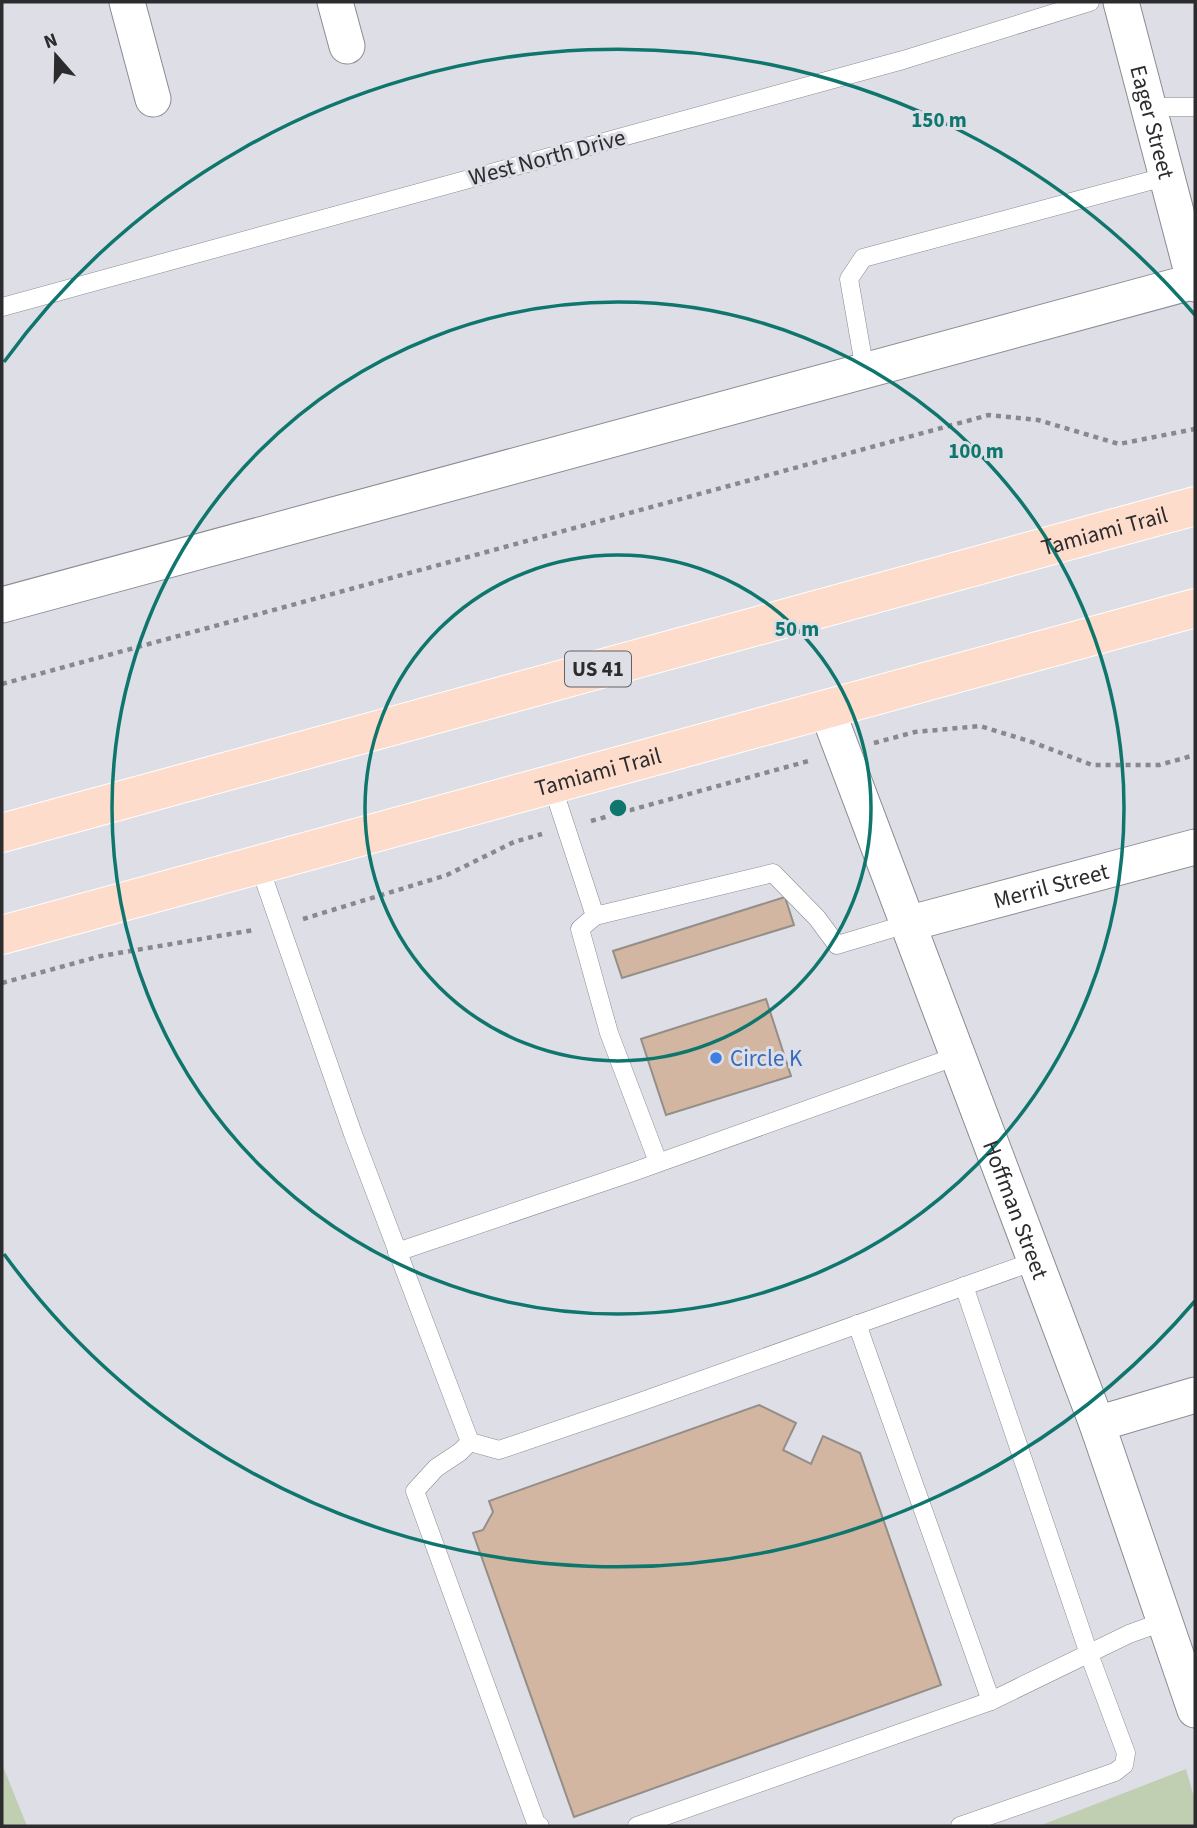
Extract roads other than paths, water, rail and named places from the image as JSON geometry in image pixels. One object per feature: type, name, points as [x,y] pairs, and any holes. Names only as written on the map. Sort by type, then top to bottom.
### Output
[{"type":"main road","name":"Tamiami Trail","points":[[2,833],[1195,506]]},
{"type":"main road","name":"Tamiami Trail","points":[[2,935],[1195,608]]},
{"type":"street","points":[[127,2],[153,99]]},
{"type":"street","points":[[335,2],[347,46]]},
{"type":"street","name":"Eager Street","points":[[1121,2],[1195,282]]},
{"type":"street","points":[[2,605],[1195,282]]},
{"type":"street","name":"Hoffman Street","points":[[827,710],[1097,1424],[1195,1710]]},
{"type":"street","name":"Merril Street","points":[[907,924],[1195,847]]},
{"type":"street","points":[[1097,1424],[1195,1395]]},
{"type":"lane","name":"West North Drive","points":[[2,307],[902,60],[1090,2]]},
{"type":"lane","points":[[1150,107],[1195,107]]},
{"type":"lane","points":[[865,371],[849,279],[863,258],[1168,176]]},
{"type":"lane","points":[[552,786],[595,916]]},
{"type":"lane","points":[[259,865],[353,1134],[470,1442]]},
{"type":"lane","points":[[659,1162],[609,1033],[580,929],[595,916],[773,873],[817,918],[837,945],[907,924]]},
{"type":"lane","points":[[397,1252],[957,1056]]},
{"type":"lane","points":[[470,1442],[499,1450],[1035,1261]]},
{"type":"lane","points":[[960,1826],[1115,1772],[1124,1765],[1126,1753],[1089,1654],[964,1286]]},
{"type":"lane","points":[[857,1324],[991,1701]]},
{"type":"lane","points":[[470,1442],[436,1468],[415,1491],[536,1824],[540,1826]]},
{"type":"lane","points":[[637,1826],[991,1701],[1129,1634],[1165,1621]]},
{"type":"place","name":"Circle K","points":[[716,1058]]}]
